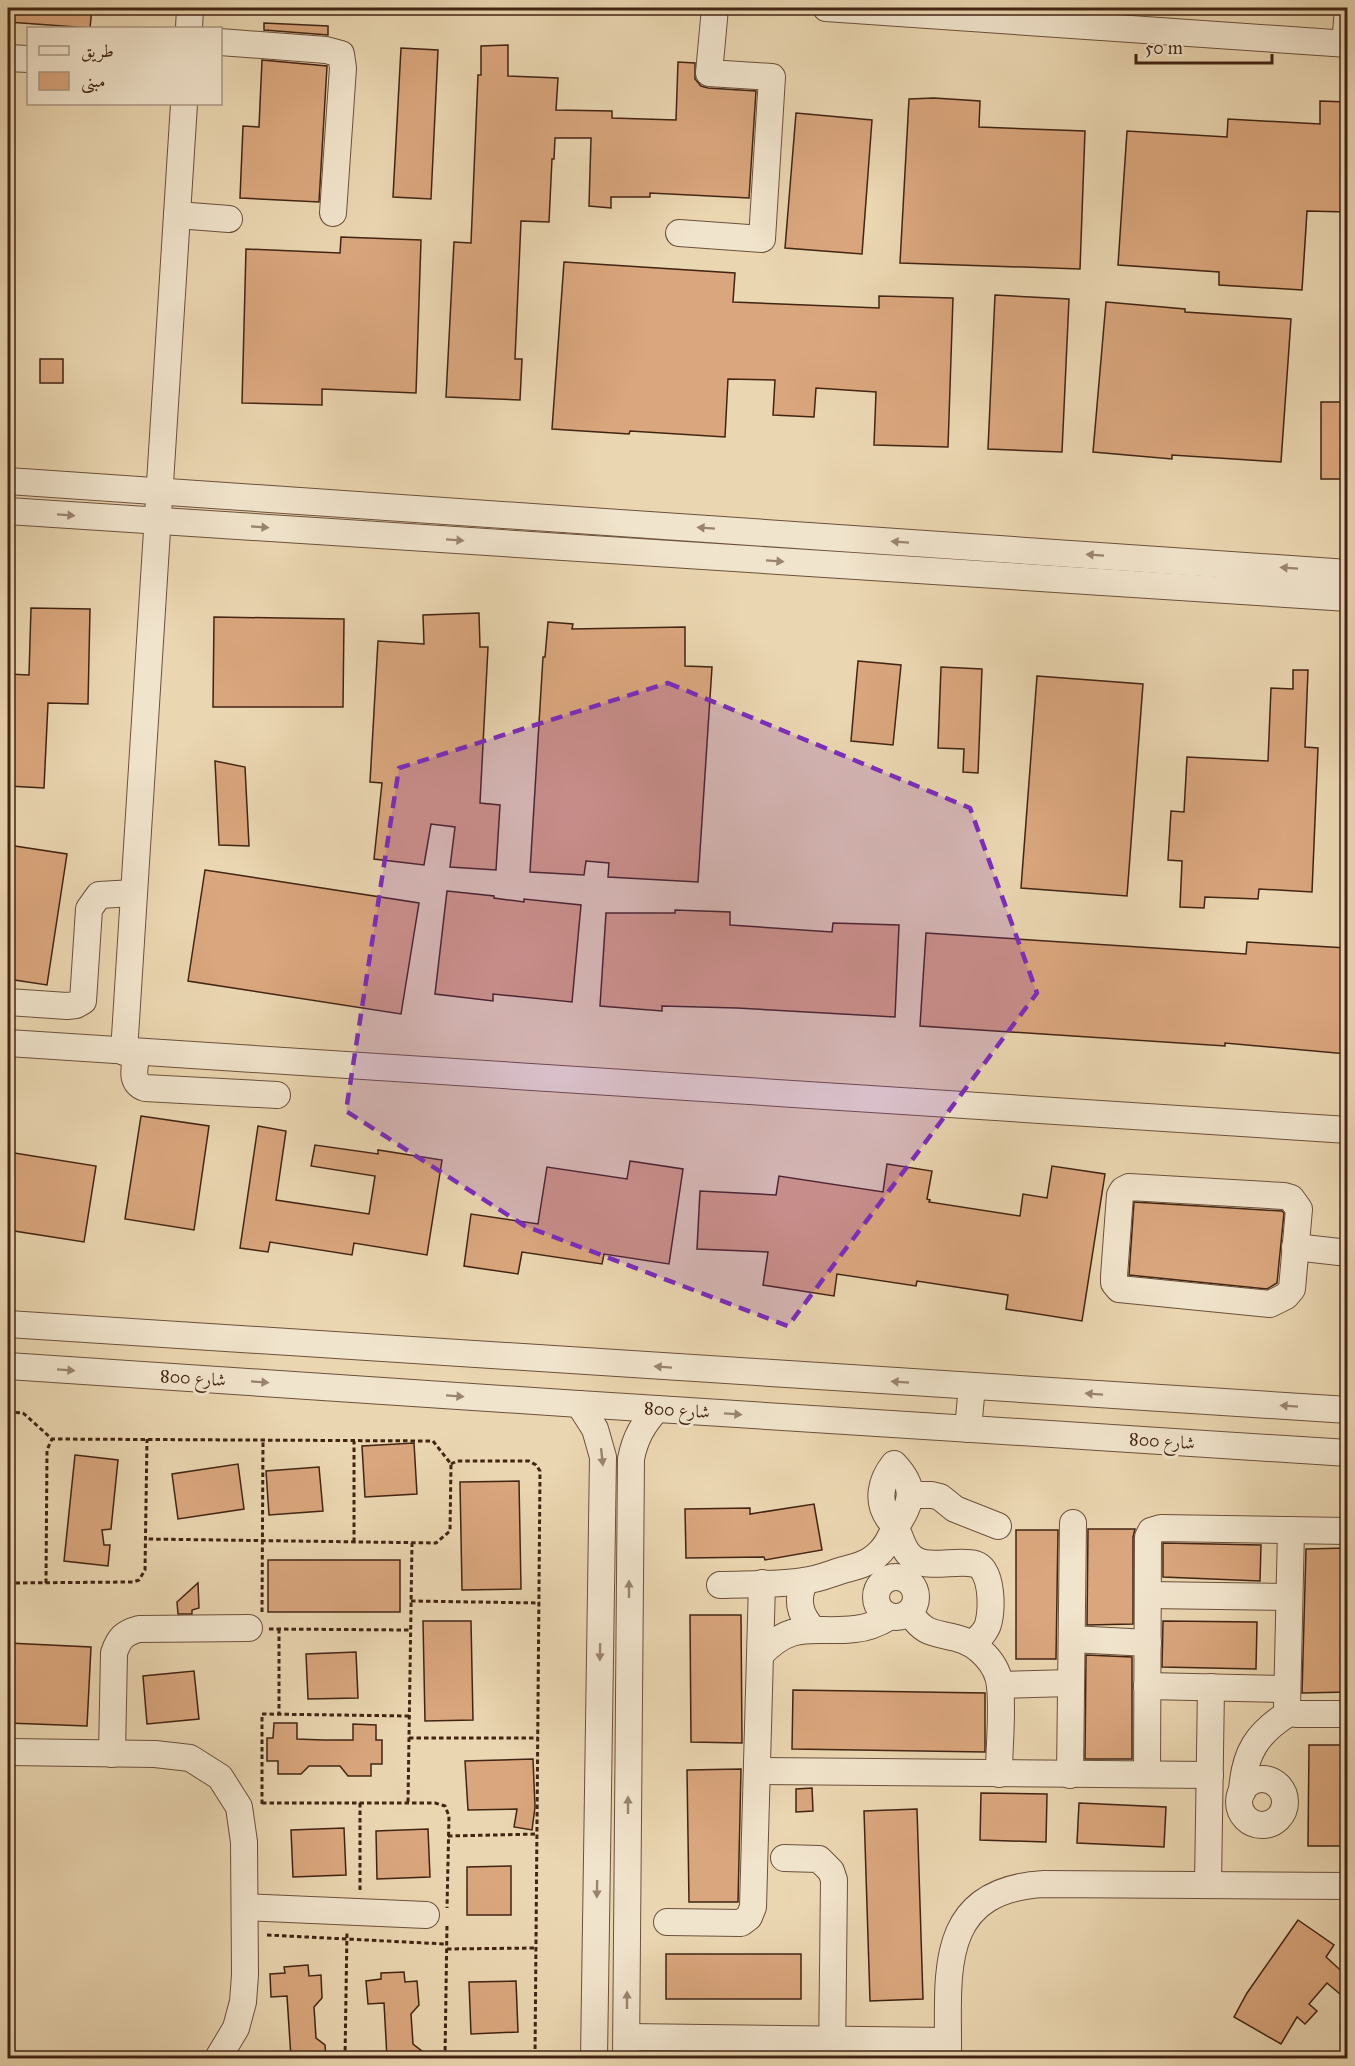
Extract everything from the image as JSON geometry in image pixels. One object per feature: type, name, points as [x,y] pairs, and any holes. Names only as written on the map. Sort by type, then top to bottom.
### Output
[{"type":"street","points":[[189,27],[190,8]]},
{"type":"street","points":[[679,233],[762,239],[772,77],[709,73],[715,8]]},
{"type":"street","points":[[826,8],[1346,44],[1347,9]]},
{"type":"street","points":[[222,42],[326,50],[341,54],[344,68],[333,213]]},
{"type":"street","points":[[8,58],[27,59]]},
{"type":"street","points":[[184,105],[135,893],[131,1052],[134,1078],[138,1085],[145,1088],[277,1095]]},
{"type":"street","points":[[177,215],[229,219]]},
{"type":"street","points":[[8,481],[1347,573]]},
{"type":"street","points":[[8,511],[1347,598]]},
{"type":"street","points":[[8,1002],[67,1006],[83,1001],[89,909],[99,895],[135,893]]},
{"type":"street","points":[[8,1043],[1347,1131]]},
{"type":"street","points":[[225,1092],[227,1058]]},
{"type":"street","points":[[1129,1187],[1291,1198],[1299,1209],[1296,1247],[1292,1289],[1286,1296],[1270,1304],[1126,1291],[1119,1289],[1114,1283],[1120,1195],[1129,1187]]},
{"type":"street","points":[[1296,1247],[1347,1253]]},
{"type":"street","points":[[8,1324],[1347,1410]]},
{"type":"street","points":[[330,1387],[331,1346]]},
{"type":"street","name":"شارع 800","points":[[8,1366],[1347,1453]]},
{"type":"street","points":[[968,1430],[972,1386]]},
{"type":"street","points":[[579,1404],[595,1429],[603,1457],[594,2058]]},
{"type":"street","points":[[657,1409],[639,1432],[633,1445],[631,1459],[627,2048],[948,2050],[949,1963],[954,1941],[965,1921],[981,1904],[1000,1892],[1022,1886],[1044,1884],[1347,1886]]},
{"type":"street","points":[[720,1585],[805,1581],[870,1560],[884,1548],[896,1526],[904,1517],[908,1507],[910,1495],[908,1483],[894,1464],[882,1484],[881,1496],[883,1508],[888,1518],[896,1526],[903,1549],[912,1558],[923,1563],[975,1563],[987,1576],[989,1619],[986,1629],[972,1644]]},
{"type":"street","points":[[910,1495],[940,1497],[955,1509],[998,1526]]},
{"type":"street","points":[[1070,1775],[1073,1523]]},
{"type":"street","points":[[760,1655],[783,1636],[797,1631],[854,1629],[878,1623],[900,1615],[917,1601],[914,1587],[903,1578],[896,1577],[896,1526]]},
{"type":"street","points":[[1147,1774],[1148,1537],[1151,1531],[1161,1528],[1347,1531]]},
{"type":"street","points":[[757,1771],[1147,1774],[1210,1787],[1240,1796],[1243,1772],[1249,1754],[1259,1737],[1273,1723],[1288,1701],[1291,1530]]},
{"type":"street","points":[[805,1581],[801,1589],[799,1607],[813,1629]]},
{"type":"street","points":[[667,1922],[741,1923],[749,1917],[753,1907],[762,1583]]},
{"type":"street","points":[[1148,1595],[1289,1597]]},
{"type":"street","points":[[900,1615],[928,1632],[957,1638],[972,1644],[985,1655],[995,1669],[1000,1685],[999,1774]]},
{"type":"street","points":[[112,1754],[114,1653],[118,1641],[127,1632],[139,1629],[255,1628]]},
{"type":"street","points":[[1072,1640],[1148,1643]]},
{"type":"street","points":[[1000,1685],[1071,1683]]},
{"type":"street","points":[[1148,1686],[1211,1687],[1347,1714]]},
{"type":"street","points":[[1208,1885],[1211,1687]]},
{"type":"street","points":[[8,1752],[155,1754],[190,1758],[220,1777],[239,1807],[244,1842],[245,1907],[243,2002],[236,2028],[218,2058]]},
{"type":"street","points":[[597,1842],[628,1843]]},
{"type":"street","points":[[784,1858],[819,1859],[831,1871],[834,1880],[832,2049]]},
{"type":"street","points":[[245,1907],[440,1914]]},
{"type":"path","points":[[8,1412],[23,1413],[52,1438],[433,1441],[451,1464],[450,1532],[436,1544],[146,1539]]},
{"type":"path","points":[[46,1582],[47,1446],[52,1438]]},
{"type":"path","points":[[8,1583],[133,1582],[139,1580],[145,1570],[147,1439]]},
{"type":"path","points":[[263,1440],[262,1541],[255,1628],[411,1630]]},
{"type":"path","points":[[354,1441],[354,1542]]},
{"type":"path","points":[[410,1716],[262,1714],[262,1803],[441,1803],[445,1806],[449,1816],[440,1914],[447,1944],[445,2056],[535,2056],[540,1471],[529,1461],[457,1461],[451,1464]]},
{"type":"path","points":[[408,1803],[412,1543]]},
{"type":"path","points":[[411,1601],[540,1603]]},
{"type":"path","points":[[279,1629],[279,1714]]},
{"type":"path","points":[[409,1738],[538,1738]]},
{"type":"path","points":[[345,2058],[347,1939],[354,1912],[360,1802]]},
{"type":"path","points":[[448,1836],[537,1834]]},
{"type":"path","points":[[259,1934],[447,1944]]},
{"type":"path","points":[[447,1949],[536,1948]]},
{"type":"highlighted area","points":[[668,683],[970,808],[1037,993],[788,1326],[525,1226],[346,1111],[399,768]]},
{"type":"building","points":[[8,8],[92,8],[90,27],[8,22]]},
{"type":"building","points":[[264,23],[328,26],[328,35],[264,30]]},
{"type":"building","points":[[508,45],[508,76],[558,78],[556,110],[612,111],[612,118],[676,120],[678,62],[695,63],[695,79],[701,86],[756,91],[749,198],[650,193],[650,197],[611,197],[611,208],[589,206],[591,138],[555,138],[549,222],[521,221],[515,359],[522,359],[520,400],[446,397],[454,242],[471,243],[481,46]]},
{"type":"building","points":[[401,48],[438,50],[431,199],[393,197]]},
{"type":"building","points":[[262,60],[327,66],[319,202],[240,198],[243,126],[259,127]]},
{"type":"building","points":[[909,99],[980,101],[979,127],[1085,131],[1080,269],[900,263]]},
{"type":"building","points":[[1320,101],[1347,102],[1347,212],[1307,211],[1302,290],[1219,285],[1219,272],[1118,265],[1127,131],[1227,137],[1228,119],[1320,124]]},
{"type":"building","points":[[796,113],[872,120],[862,254],[785,248]]},
{"type":"building","points":[[341,237],[421,240],[416,393],[322,389],[322,405],[242,403],[246,249],[340,253]]},
{"type":"building","points":[[564,262],[735,273],[733,302],[879,308],[879,296],[953,298],[948,447],[874,445],[876,392],[816,388],[814,417],[773,415],[775,380],[728,379],[725,437],[552,429]]},
{"type":"building","points":[[995,295],[1069,299],[1062,452],[988,449]]},
{"type":"building","points":[[1106,302],[1185,309],[1185,312],[1291,319],[1281,462],[1172,455],[1172,459],[1093,452]]},
{"type":"building","points":[[40,359],[63,359],[63,383],[40,383]]},
{"type":"building","points":[[1321,402],[1347,402],[1347,479],[1321,479]]},
{"type":"building","points":[[31,608],[90,609],[88,704],[48,703],[44,788],[8,786],[8,674],[29,675]]},
{"type":"building","points":[[479,613],[480,647],[488,647],[480,803],[500,805],[496,870],[450,867],[455,827],[431,824],[424,865],[374,859],[382,783],[370,782],[378,641],[424,644],[423,615]]},
{"type":"building","points":[[214,617],[344,619],[343,707],[213,707]]},
{"type":"building","points":[[548,622],[573,624],[572,629],[685,627],[685,666],[712,667],[698,882],[608,877],[609,863],[586,861],[584,875],[530,872],[543,657],[545,657]]},
{"type":"building","points":[[858,661],[901,665],[893,745],[851,741]]},
{"type":"building","points":[[941,667],[982,669],[978,773],[963,772],[964,749],[938,748]]},
{"type":"building","points":[[1293,670],[1308,670],[1305,747],[1318,748],[1312,892],[1259,889],[1258,899],[1205,897],[1204,908],[1180,907],[1182,861],[1168,860],[1171,811],[1184,812],[1187,757],[1268,761],[1271,688],[1293,689]]},
{"type":"building","points":[[1037,676],[1143,684],[1127,896],[1021,888]]},
{"type":"building","points":[[215,761],[245,767],[249,846],[219,845]]},
{"type":"building","points":[[8,845],[67,854],[47,985],[8,979]]},
{"type":"building","points":[[205,870],[419,903],[401,1014],[188,981]]},
{"type":"building","points":[[447,891],[524,902],[524,899],[581,905],[572,1002],[493,994],[493,1001],[435,994]]},
{"type":"building","points":[[675,910],[730,912],[730,925],[832,932],[833,923],[899,925],[895,1017],[737,1008],[662,1006],[662,1011],[600,1006],[606,913],[675,913]]},
{"type":"building","points":[[926,933],[1246,954],[1247,942],[1347,948],[1347,1054],[1225,1043],[1225,1046],[920,1026]]},
{"type":"building","points":[[141,1116],[209,1126],[194,1230],[125,1219]]},
{"type":"building","points":[[258,1126],[286,1131],[276,1200],[369,1214],[375,1176],[311,1166],[315,1145],[378,1154],[378,1150],[442,1160],[427,1255],[354,1243],[352,1255],[270,1242],[268,1252],[240,1248]]},
{"type":"building","points":[[8,1152],[96,1166],[84,1242],[8,1230]]},
{"type":"building","points":[[630,1161],[683,1169],[669,1264],[604,1254],[602,1264],[522,1252],[518,1274],[464,1266],[471,1214],[538,1224],[547,1167],[627,1179]]},
{"type":"building","points":[[887,1164],[932,1171],[927,1199],[930,1200],[929,1202],[1020,1216],[1023,1194],[1047,1198],[1052,1166],[1105,1174],[1082,1321],[1006,1309],[1008,1295],[917,1281],[916,1286],[837,1274],[834,1296],[763,1285],[768,1252],[697,1249],[700,1191],[776,1195],[779,1176],[883,1192]]},
{"type":"building","points":[[1134,1202],[1282,1211],[1284,1213],[1277,1283],[1267,1289],[1129,1275]]},
{"type":"building","points":[[414,1443],[417,1494],[365,1497],[362,1446]]},
{"type":"building","points":[[75,1455],[118,1460],[111,1529],[102,1530],[104,1545],[110,1545],[108,1566],[64,1561]]},
{"type":"building","points":[[238,1464],[244,1509],[178,1519],[172,1474]]},
{"type":"building","points":[[319,1467],[323,1511],[269,1515],[266,1471]]},
{"type":"building","points":[[519,1481],[521,1589],[462,1590],[460,1482]]},
{"type":"building","points":[[814,1504],[822,1550],[765,1560],[764,1557],[686,1558],[685,1509],[750,1508],[750,1514]]},
{"type":"building","points":[[1088,1529],[1135,1529],[1133,1537],[1133,1624],[1087,1625]]},
{"type":"building","points":[[1016,1530],[1058,1530],[1056,1659],[1016,1659]]},
{"type":"building","points":[[1163,1543],[1261,1545],[1260,1581],[1163,1577]]},
{"type":"building","points":[[1347,1548],[1347,1692],[1302,1693],[1306,1549]]},
{"type":"building","points":[[268,1560],[400,1560],[400,1612],[268,1612]]},
{"type":"building","points":[[198,1583],[199,1608],[192,1610],[192,1614],[178,1614],[177,1602]]},
{"type":"building","points":[[690,1615],[741,1615],[742,1743],[691,1742]]},
{"type":"building","points":[[423,1621],[471,1621],[473,1720],[425,1721]]},
{"type":"building","points":[[1163,1621],[1257,1622],[1256,1669],[1162,1667]]},
{"type":"building","points":[[8,1643],[91,1647],[87,1726],[8,1723]]},
{"type":"building","points":[[356,1652],[358,1698],[308,1699],[306,1654]]},
{"type":"building","points":[[1086,1655],[1132,1657],[1132,1759],[1085,1759]]},
{"type":"building","points":[[194,1671],[199,1719],[147,1724],[143,1676]]},
{"type":"building","points":[[793,1690],[985,1693],[985,1752],[792,1749]]},
{"type":"building","points":[[274,1723],[297,1723],[297,1739],[323,1740],[353,1740],[353,1724],[376,1725],[376,1740],[382,1740],[382,1764],[371,1764],[371,1776],[348,1776],[340,1766],[309,1766],[301,1774],[278,1774],[278,1761],[267,1761],[267,1738],[273,1738]]},
{"type":"building","points":[[1309,1745],[1347,1745],[1347,1846],[1308,1846]]},
{"type":"building","points":[[533,1759],[535,1807],[532,1830],[514,1827],[517,1809],[468,1810],[465,1761]]},
{"type":"building","points":[[741,1769],[738,1902],[689,1902],[687,1770]]},
{"type":"building","points":[[812,1788],[813,1811],[796,1812],[796,1789]]},
{"type":"building","points":[[981,1793],[1047,1794],[1046,1842],[980,1840]]},
{"type":"building","points":[[1079,1803],[1166,1807],[1164,1847],[1077,1843]]},
{"type":"building","points":[[917,1809],[923,1999],[870,2001],[864,1811]]},
{"type":"building","points":[[344,1828],[346,1875],[293,1877],[291,1830]]},
{"type":"building","points":[[428,1829],[430,1877],[377,1879],[376,1831]]},
{"type":"building","points":[[511,1866],[511,1915],[467,1915],[467,1867]]},
{"type":"building","points":[[1298,1920],[1334,1945],[1326,1957],[1347,1976],[1347,2000],[1327,1983],[1309,2004],[1317,2011],[1305,2024],[1297,2017],[1281,2044],[1234,2017],[1247,1993]]},
{"type":"building","points":[[666,1954],[801,1954],[801,1999],[666,1999]]},
{"type":"building","points":[[308,1965],[309,1976],[321,1975],[322,1998],[314,2007],[316,2038],[325,2045],[326,2058],[291,2058],[287,1996],[271,1997],[270,1974],[285,1973],[284,1967]]},
{"type":"building","points":[[404,1972],[405,1982],[417,1981],[419,2005],[411,2014],[413,2044],[431,2058],[387,2058],[384,2003],[368,2004],[366,1981],[381,1979],[381,1973]]},
{"type":"building","points":[[516,1981],[518,2032],[471,2034],[469,1982]]}]
